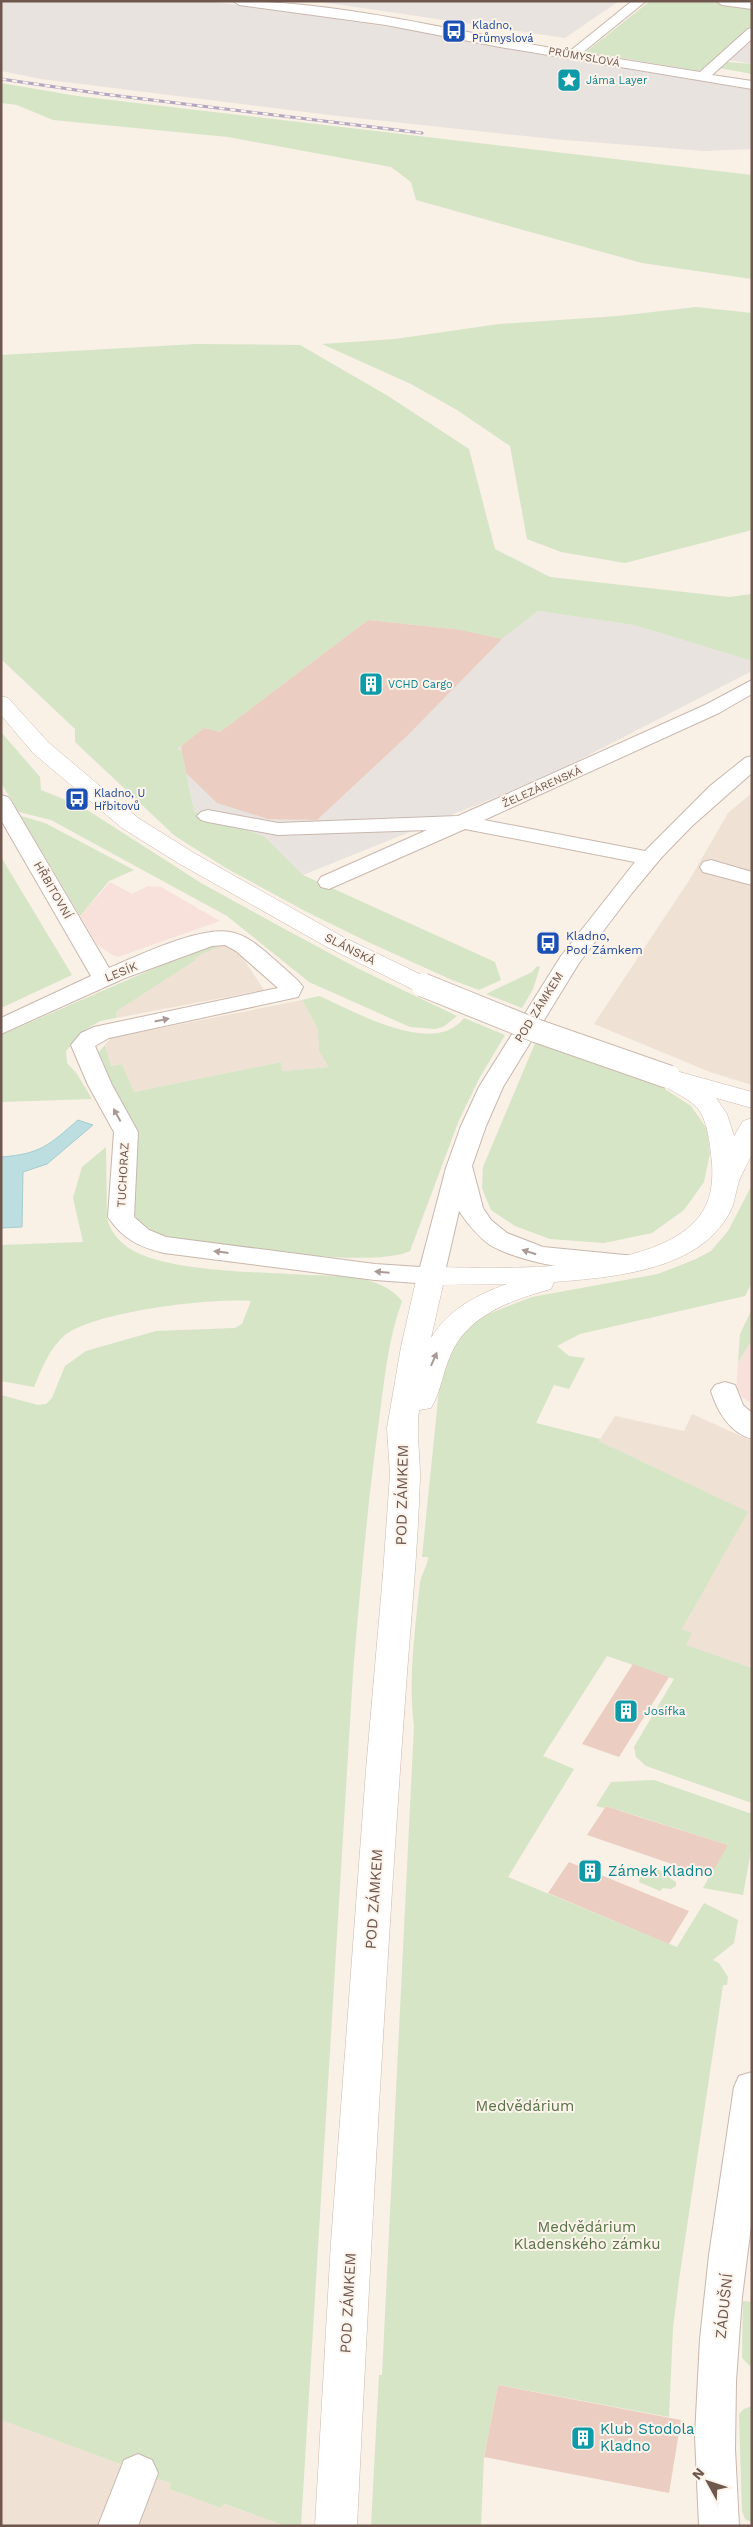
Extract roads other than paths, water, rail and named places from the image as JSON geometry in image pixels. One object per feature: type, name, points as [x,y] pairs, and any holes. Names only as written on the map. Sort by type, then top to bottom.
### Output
[{"type":"main road","name":"SLÁNSKÁ","points":[[1,702],[41,748],[130,823],[186,858],[327,938],[423,985],[537,1031],[669,1077],[752,1100]]},
{"type":"main road","points":[[669,1077],[703,1099],[718,1124],[721,1132],[726,1179],[752,1163]]},
{"type":"main road","name":"POD ZÁMKEM","points":[[336,2526],[352,2232],[405,1474],[402,1428],[415,1347],[431,1276],[497,1275],[593,1269],[629,1262],[677,1248],[700,1232],[717,1212],[726,1179],[752,1126]]},
{"type":"main road","points":[[405,1474],[424,1386],[432,1362],[450,1329],[475,1307],[499,1296],[593,1269]]},
{"type":"street","name":"PRŮMYSLOVÁ","points":[[239,1],[386,21],[752,85]]},
{"type":"street","points":[[572,55],[640,1]]},
{"type":"street","points":[[722,1],[752,4]]},
{"type":"street","points":[[702,77],[752,32]]},
{"type":"street","name":"ŽELEZÁRENSKÁ","points":[[329,882],[712,709],[752,686]]},
{"type":"street","name":"POD ZÁMKEM","points":[[431,1276],[460,1163],[482,1105],[528,1023],[579,945],[650,858],[717,789],[752,762]]},
{"type":"street","name":"HŘBITOVNÍ","points":[[1,801],[104,978]]},
{"type":"street","points":[[208,816],[278,829],[463,822],[650,858]]},
{"type":"street","points":[[712,867],[752,879]]},
{"type":"street","name":"LESÍK","points":[[1,1026],[104,978],[209,937],[228,938],[244,947]]},
{"type":"street","name":"TUCHORAZ","points":[[244,947],[291,988],[290,992],[102,1032],[89,1038],[84,1046],[100,1085],[126,1132],[121,1217],[126,1225],[142,1238],[164,1245],[375,1272],[431,1276]]},
{"type":"street","name":"POD ZÁMKEM","points":[[460,1163],[463,1186],[471,1209],[484,1227],[505,1242],[536,1254],[558,1258],[629,1262]]},
{"type":"street","points":[[725,1390],[730,1408],[752,1430]]},
{"type":"street","name":"ZÁDUŠNÍ","points":[[719,2526],[715,2472],[716,2383],[726,2280],[752,2087]]},
{"type":"street","points":[[118,2526],[138,2473]]},
{"type":"water","points":[[78,1120],[93,1125],[47,1164],[23,1172],[22,1227],[1,1228],[1,1157],[15,1156],[44,1147]]},
{"type":"railway","points":[[1,79],[103,94],[422,133]]},
{"type":"place","name":"Kladno, Průmyslová","points":[[454,31]]},
{"type":"place","name":"Jáma Layer","points":[[569,80]]},
{"type":"place","name":"VCHD Cargo","points":[[371,684]]},
{"type":"place","name":"Kladno, U Hřbitovů","points":[[77,799]]},
{"type":"place","name":"Kladno, Pod Zámkem","points":[[548,943]]},
{"type":"place","name":"Josífka","points":[[626,1711]]},
{"type":"place","name":"Zámek Kladno","points":[[590,1871]]},
{"type":"place","name":"Klub Stodola Kladno","points":[[583,2438]]},
{"type":"park label","name":"Medvědárium","points":[[525,2106]]},
{"type":"park label","name":"Medvědárium Kladenského zámku","points":[[587,2236]]}]
